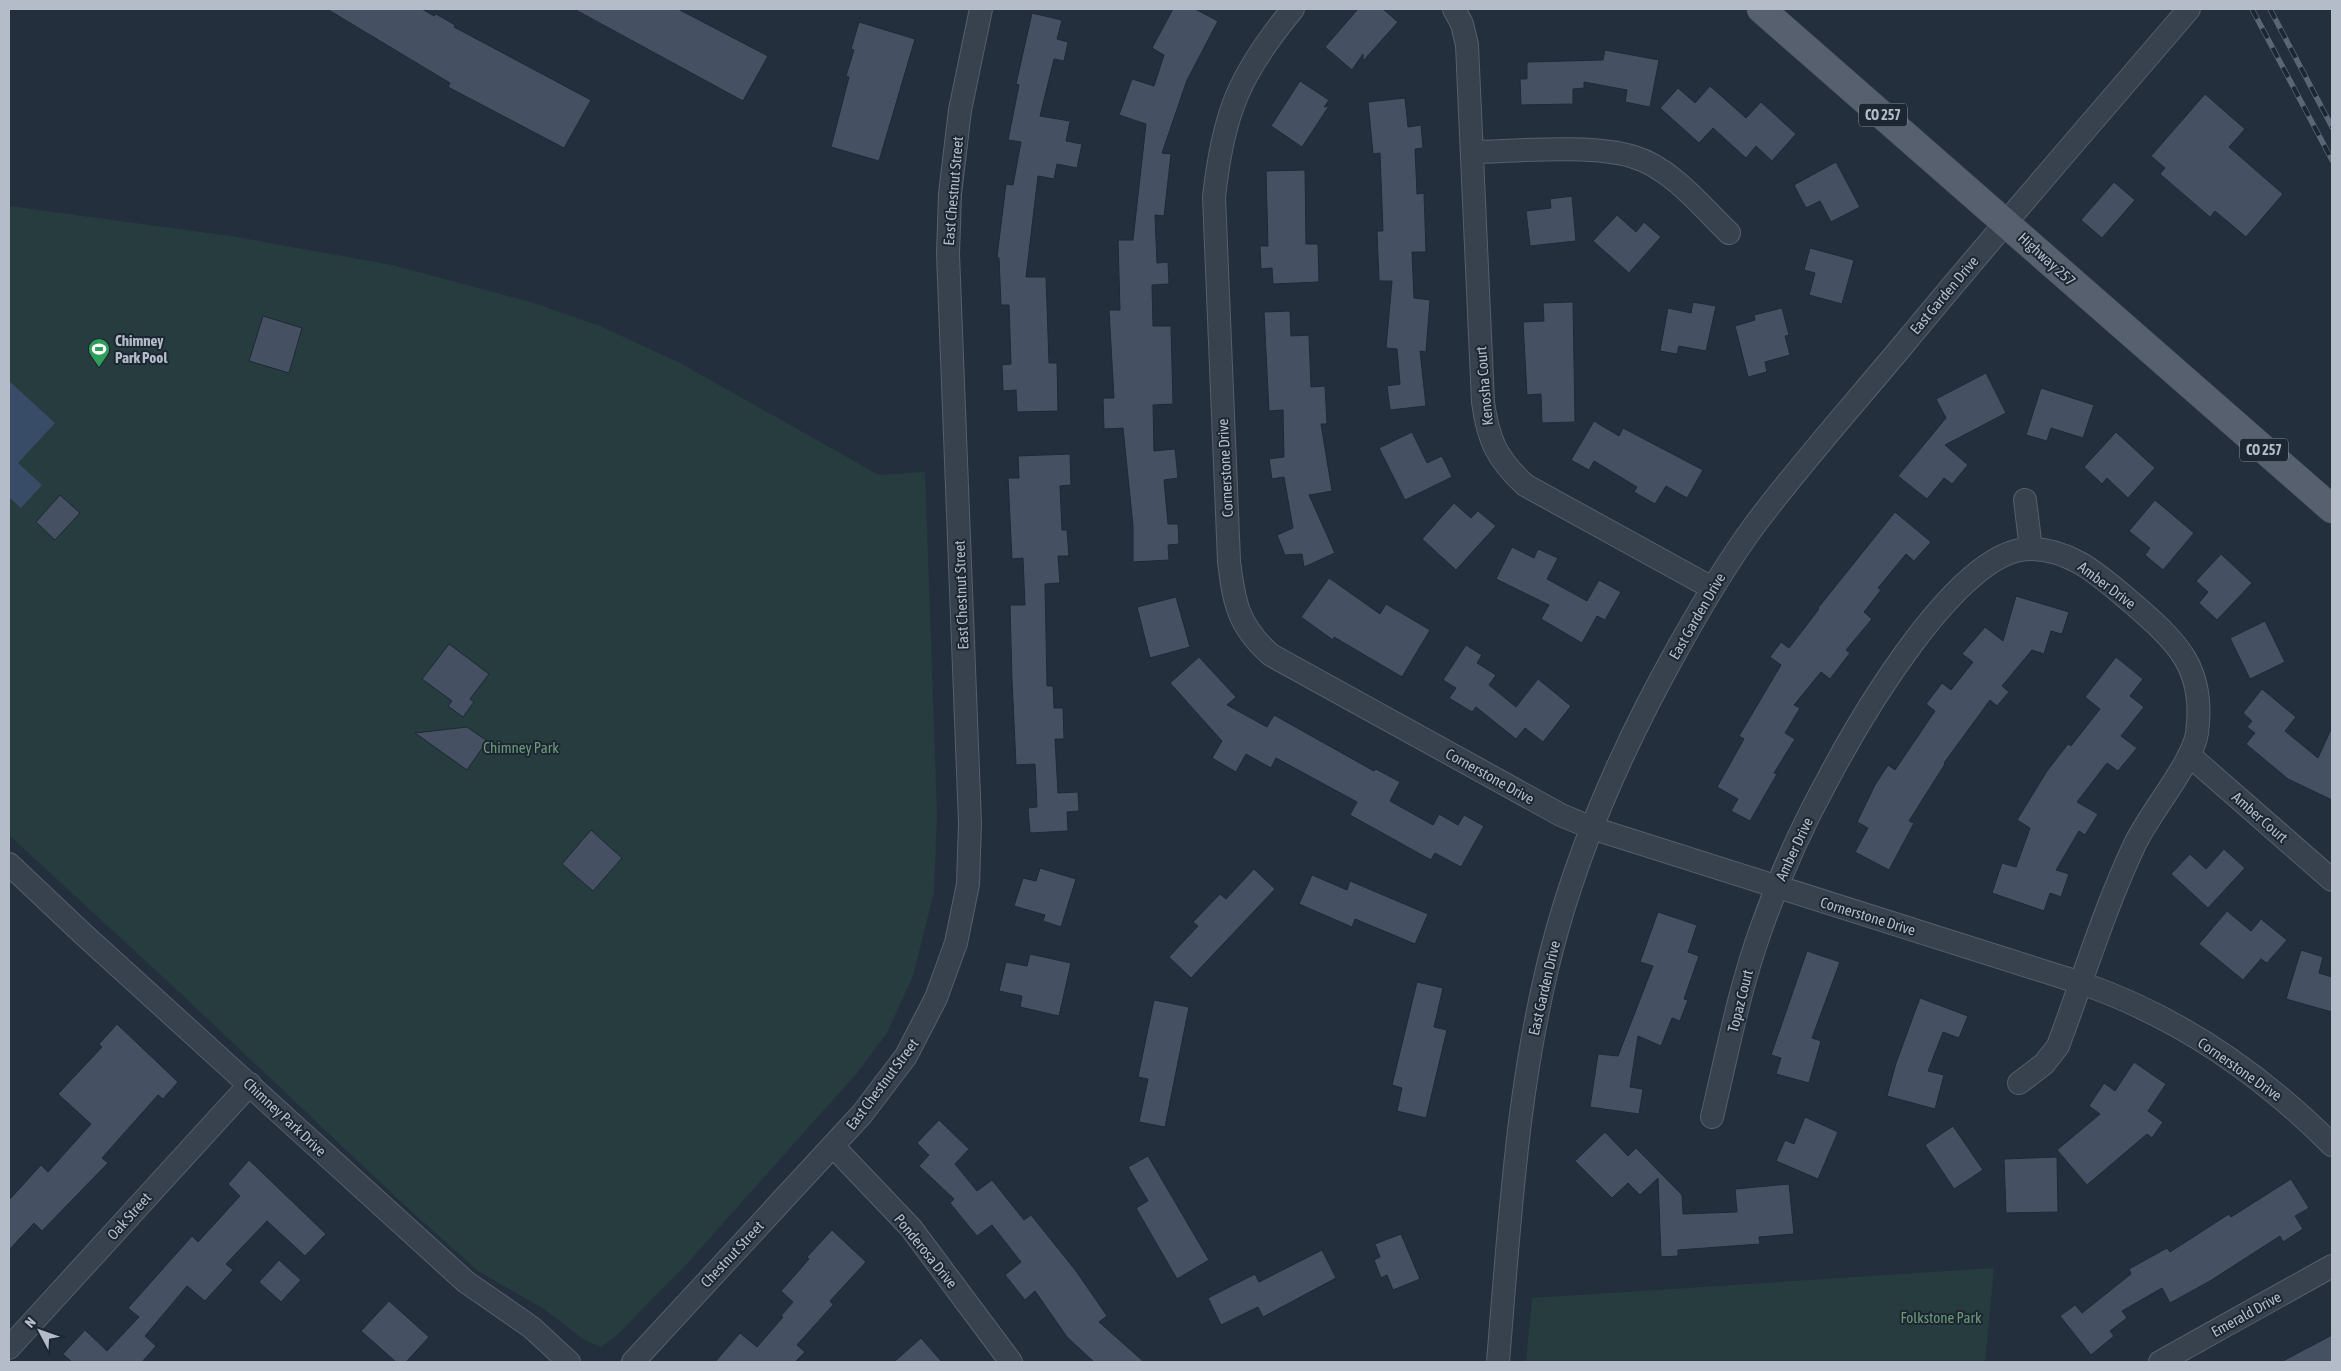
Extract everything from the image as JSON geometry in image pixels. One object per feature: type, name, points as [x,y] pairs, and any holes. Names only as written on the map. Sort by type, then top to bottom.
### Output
[{"type":"main road","name":"Highway 257","points":[[1761,9],[2332,509]]},
{"type":"street","name":"East Chestnut Street","points":[[833,1146],[862,1114],[906,1056],[922,1028],[936,998],[956,943],[968,884],[970,823],[948,254],[950,194],[960,110],[981,9]]},
{"type":"street","name":"Cornerstone Drive","points":[[1293,9],[1262,49],[1242,81],[1233,101],[1218,161],[1214,197],[1229,561],[1234,598],[1239,616],[1255,641],[1271,655],[1561,814],[1592,828],[1776,888],[2081,983],[2141,1008],[2230,1059],[2267,1086],[2332,1145]]},
{"type":"street","name":"Kenosha Court","points":[[1454,9],[1462,24],[1467,45],[1483,402],[1486,428],[1495,450],[1507,468],[1525,485],[1712,588]]},
{"type":"street","name":"East Garden Drive","points":[[1498,1362],[1513,1190],[1532,1035],[1559,925],[1592,828],[1636,726],[1712,588],[1778,496],[2005,222],[2189,9]]},
{"type":"street","points":[[1473,152],[1591,151],[1634,157],[1678,182],[1729,233]]},
{"type":"street","points":[[2025,500],[2031,549]]},
{"type":"street","name":"Amber Drive","points":[[1776,888],[1831,773],[1891,675],[1958,587],[1974,573],[2000,557],[2017,550],[2031,549],[2061,553],[2095,572],[2166,632],[2182,652],[2194,679],[2198,706],[2197,736],[2189,755],[2133,847],[2058,1046],[2044,1064],[2019,1082]]},
{"type":"street","name":"Amber Court","points":[[2189,755],[2332,880]]},
{"type":"street","name":"Chimney Park Drive","points":[[9,864],[82,933],[466,1282],[531,1327],[569,1362]]},
{"type":"street","name":"Topaz Court","points":[[1712,1117],[1747,972],[1776,888]]},
{"type":"street","name":"Oak Street","points":[[9,1348],[250,1084]]},
{"type":"street","name":"Chestnut Street","points":[[633,1362],[833,1146]]},
{"type":"street","name":"Ponderosa Drive","points":[[833,1146],[911,1228],[1011,1362]]},
{"type":"street","name":"Emerald Drive","points":[[2160,1362],[2332,1266]]},
{"type":"green space","name":"Chimney Park","points":[[9,206],[231,236],[392,265],[534,303],[600,326],[680,363],[879,475],[925,472],[937,813],[934,892],[913,976],[887,1033],[857,1073],[684,1267],[616,1336],[601,1347],[584,1340],[544,1309],[478,1271],[400,1201],[176,989],[9,835]]},
{"type":"green space","name":"Folkstone Park","points":[[1994,1268],[1985,1362],[1526,1362],[1532,1298]]},
{"type":"water","points":[[9,381],[55,423],[18,463],[42,485],[21,508],[9,497]]},
{"type":"building","points":[[327,9],[422,9],[434,16],[436,14],[455,25],[454,27],[591,100],[564,148],[448,87],[450,83]]},
{"type":"building","points":[[574,9],[678,9],[768,56],[743,101]]},
{"type":"building","points":[[1173,9],[1195,9],[1218,21],[1187,80],[1162,153],[1171,154],[1164,216],[1155,215],[1157,263],[1168,262],[1169,284],[1152,285],[1153,326],[1171,326],[1173,404],[1153,405],[1154,451],[1175,449],[1178,478],[1164,480],[1168,524],[1178,524],[1179,544],[1168,545],[1169,560],[1133,562],[1133,526],[1123,428],[1104,429],[1103,398],[1114,398],[1109,310],[1120,310],[1118,240],[1133,240],[1146,124],[1119,115],[1132,79],[1154,86],[1164,55],[1152,48]]},
{"type":"building","points":[[1358,9],[1383,9],[1398,22],[1363,61],[1363,54],[1352,70],[1325,47]]},
{"type":"building","points":[[1032,13],[1062,20],[1057,39],[1068,42],[1064,61],[1054,59],[1040,116],[1070,121],[1066,141],[1082,144],[1077,168],[1057,164],[1054,179],[1038,176],[1026,277],[1046,277],[1049,363],[1057,363],[1058,411],[1017,412],[1016,390],[1003,391],[1002,365],[1011,364],[1009,305],[1001,305],[999,258],[997,257],[1006,184],[1013,185],[1021,142],[1008,140],[1019,85],[1016,84]]},
{"type":"building","points":[[859,22],[915,39],[879,161],[831,147],[849,77],[846,76],[854,50],[851,49]]},
{"type":"building","points":[[1605,50],[1659,60],[1650,107],[1625,102],[1627,90],[1584,82],[1584,88],[1573,89],[1573,104],[1521,105],[1520,79],[1527,79],[1527,62],[1603,60]]},
{"type":"building","points":[[1300,81],[1329,100],[1324,107],[1329,106],[1302,147],[1271,126]]},
{"type":"building","points":[[1710,86],[1746,118],[1761,102],[1796,134],[1772,161],[1756,146],[1746,158],[1713,128],[1699,143],[1660,108],[1678,88],[1695,103]]},
{"type":"building","points":[[2205,94],[2245,129],[2229,147],[2283,194],[2246,237],[2215,211],[2210,217],[2160,174],[2165,168],[2151,156]]},
{"type":"building","points":[[1405,98],[1408,127],[1421,125],[1423,148],[1415,149],[1417,194],[1424,193],[1426,252],[1412,252],[1414,298],[1430,300],[1426,352],[1420,351],[1426,406],[1390,410],[1387,386],[1400,384],[1397,349],[1386,348],[1392,281],[1379,281],[1377,231],[1383,231],[1380,153],[1373,154],[1368,102]]},
{"type":"building","points":[[1836,162],[1860,207],[1831,222],[1820,201],[1806,208],[1794,185]]},
{"type":"building","points":[[1305,170],[1306,244],[1318,244],[1319,282],[1273,284],[1272,268],[1261,269],[1260,246],[1268,246],[1266,171]]},
{"type":"building","points":[[2114,182],[2135,200],[2102,238],[2081,220]]},
{"type":"building","points":[[1572,196],[1576,241],[1530,246],[1526,211],[1551,208],[1550,199]]},
{"type":"building","points":[[1617,215],[1636,232],[1644,222],[1661,237],[1629,273],[1593,241]]},
{"type":"building","points":[[1810,248],[1854,260],[1842,304],[1809,295],[1815,273],[1804,270]]},
{"type":"building","points":[[1573,302],[1575,422],[1542,423],[1541,394],[1527,395],[1523,322],[1544,321],[1543,303]]},
{"type":"building","points":[[1693,302],[1716,306],[1706,351],[1679,346],[1677,354],[1660,351],[1668,308],[1691,313]]},
{"type":"building","points":[[1782,308],[1789,335],[1785,336],[1790,355],[1765,362],[1767,372],[1748,377],[1735,326],[1755,320],[1754,315]]},
{"type":"building","points":[[1290,311],[1291,336],[1309,335],[1311,387],[1325,386],[1327,424],[1321,424],[1332,491],[1309,495],[1335,553],[1304,567],[1302,554],[1285,555],[1277,535],[1293,528],[1284,477],[1272,479],[1269,459],[1284,457],[1283,410],[1269,411],[1264,312]]},
{"type":"building","points":[[263,316],[302,328],[289,373],[249,361]]},
{"type":"building","points":[[1986,373],[2006,413],[1945,445],[1968,465],[1952,484],[1944,478],[1927,499],[1898,476],[1946,418],[1936,399]]},
{"type":"building","points":[[2041,388],[2094,405],[2083,438],[2051,428],[2047,441],[2026,435]]},
{"type":"building","points":[[1594,421],[1619,436],[1623,428],[1703,470],[1687,498],[1666,486],[1655,504],[1634,492],[1637,487],[1594,461],[1589,470],[1571,460]]},
{"type":"building","points":[[1412,432],[1427,463],[1442,456],[1452,477],[1405,500],[1379,448]]},
{"type":"building","points":[[2116,432],[2155,468],[2128,498],[2107,478],[2102,484],[2084,467]]},
{"type":"building","points":[[1070,454],[1071,485],[1060,486],[1062,530],[1067,530],[1069,556],[1058,556],[1060,583],[1045,584],[1047,686],[1053,686],[1054,708],[1063,708],[1064,739],[1055,739],[1058,793],[1078,792],[1079,811],[1067,812],[1068,831],[1030,833],[1028,808],[1037,807],[1035,764],[1016,765],[1010,605],[1025,605],[1023,558],[1012,559],[1008,478],[1019,478],[1018,456]]},
{"type":"building","points":[[60,495],[80,513],[55,540],[36,522]]},
{"type":"building","points":[[2155,500],[2194,533],[2163,570],[2145,555],[2150,548],[2129,531]]},
{"type":"building","points":[[1454,503],[1471,518],[1478,511],[1496,526],[1456,570],[1422,539]]},
{"type":"building","points":[[1895,512],[1931,542],[1914,561],[1906,554],[1878,588],[1881,590],[1864,612],[1872,619],[1846,650],[1850,653],[1830,679],[1821,672],[1794,705],[1800,708],[1785,733],[1795,739],[1774,773],[1777,774],[1750,821],[1731,811],[1738,799],[1717,787],[1744,739],[1739,736],[1781,665],[1770,657],[1781,642],[1789,648],[1818,608]]},
{"type":"building","points":[[1512,547],[1534,558],[1538,549],[1558,558],[1547,579],[1587,601],[1599,580],[1621,592],[1605,620],[1597,616],[1582,643],[1541,619],[1549,605],[1496,579]]},
{"type":"building","points":[[2221,554],[2252,583],[2217,620],[2199,603],[2208,592],[2196,581]]},
{"type":"building","points":[[1329,578],[1380,614],[1386,604],[1430,630],[1402,677],[1334,637],[1333,640],[1301,617]]},
{"type":"building","points":[[2016,596],[2069,612],[2062,634],[2051,631],[2044,654],[2032,650],[2002,686],[2009,692],[1997,706],[1990,700],[1944,763],[1909,821],[1914,823],[1889,870],[1855,852],[1868,828],[1857,822],[1875,785],[1888,765],[1895,770],[1935,711],[1926,704],[1942,683],[1951,690],[1973,662],[1962,654],[1985,627],[2003,641]]},
{"type":"building","points":[[1176,597],[1190,647],[1150,658],[1137,607]]},
{"type":"building","points":[[2265,621],[2285,662],[2250,679],[2230,638]]},
{"type":"building","points":[[449,644],[489,674],[470,699],[474,702],[463,717],[448,706],[452,701],[422,679]]},
{"type":"building","points":[[1466,645],[1482,655],[1477,663],[1496,675],[1489,685],[1516,707],[1538,679],[1571,706],[1543,742],[1525,728],[1516,739],[1476,707],[1472,712],[1449,698],[1456,688],[1443,680]]},
{"type":"building","points":[[1199,657],[1236,697],[1227,705],[1267,727],[1274,715],[1374,771],[1376,769],[1400,782],[1390,801],[1433,825],[1439,814],[1458,825],[1464,815],[1484,826],[1461,867],[1435,853],[1431,860],[1350,815],[1357,802],[1276,758],[1271,768],[1246,754],[1236,772],[1212,758],[1222,741],[1170,683]]},
{"type":"building","points":[[2116,657],[2143,679],[2130,696],[2144,707],[2121,736],[2137,748],[2118,771],[2107,763],[2077,802],[2098,814],[2085,835],[2079,831],[2056,870],[2069,874],[2061,897],[2050,893],[2044,911],[1992,893],[2002,863],[2016,867],[2030,828],[2017,820],[2047,771],[2068,744],[2071,746],[2100,709],[2085,697]]},
{"type":"building","points":[[2262,689],[2296,717],[2285,731],[2318,758],[2332,727],[2332,800],[2288,779],[2246,744],[2255,733],[2247,727],[2252,721],[2243,713]]},
{"type":"building","points":[[467,727],[487,741],[467,770],[415,733]]},
{"type":"building","points":[[591,830],[622,858],[593,891],[562,864]]},
{"type":"building","points":[[2224,849],[2245,868],[2208,908],[2171,874],[2190,854],[2206,869]]},
{"type":"building","points":[[1040,868],[1076,879],[1061,927],[1043,921],[1045,915],[1014,906],[1023,878],[1036,881]]},
{"type":"building","points":[[1254,869],[1275,889],[1191,978],[1169,957],[1198,926],[1193,922],[1220,894],[1226,899]]},
{"type":"building","points":[[1312,875],[1347,890],[1350,881],[1428,914],[1415,944],[1355,919],[1352,927],[1299,904]]},
{"type":"building","points":[[2227,911],[2251,931],[2261,919],[2287,940],[2267,963],[2261,959],[2243,980],[2199,944]]},
{"type":"building","points":[[1658,912],[1697,925],[1688,952],[1699,956],[1684,999],[1688,1000],[1680,1021],[1672,1018],[1661,1046],[1638,1036],[1630,1087],[1643,1089],[1639,1114],[1590,1107],[1598,1054],[1618,1056],[1653,966],[1640,962]]},
{"type":"building","points":[[2301,950],[2323,957],[2319,973],[2332,977],[2332,1012],[2286,999]]},
{"type":"building","points":[[1807,951],[1840,962],[1812,1038],[1821,1041],[1809,1083],[1776,1074],[1781,1058],[1771,1055]]},
{"type":"building","points":[[1030,954],[1071,963],[1059,1016],[1020,1007],[1022,996],[999,991],[1006,962],[1027,966]]},
{"type":"building","points":[[1417,982],[1443,988],[1434,1027],[1447,1030],[1426,1118],[1397,1111],[1402,1088],[1392,1085]]},
{"type":"building","points":[[1920,998],[1968,1016],[1959,1038],[1943,1032],[1928,1071],[1944,1075],[1935,1109],[1887,1096],[1896,1063]]},
{"type":"building","points":[[1154,1000],[1189,1007],[1165,1127],[1139,1122],[1148,1079],[1138,1077]]},
{"type":"building","points":[[117,1024],[178,1082],[163,1099],[158,1095],[102,1158],[108,1163],[42,1231],[34,1223],[9,1250],[9,1200],[41,1165],[48,1172],[91,1124],[58,1094],[102,1047],[99,1044]]},
{"type":"building","points":[[2134,1062],[2166,1084],[2148,1111],[2163,1122],[2152,1138],[2147,1134],[2087,1185],[2057,1150],[2100,1114],[2089,1106],[2104,1083],[2115,1091]]},
{"type":"building","points":[[1805,1117],[1838,1132],[1818,1179],[1776,1161],[1785,1140],[1794,1144]]},
{"type":"building","points":[[939,1120],[969,1149],[955,1164],[977,1191],[992,1180],[1024,1220],[1031,1215],[1076,1271],[1107,1316],[1099,1322],[1144,1362],[1094,1362],[1067,1337],[1035,1291],[1025,1300],[1005,1275],[1021,1262],[992,1225],[977,1236],[950,1203],[954,1199],[919,1166],[929,1155],[917,1143]]},
{"type":"building","points":[[1953,1126],[1983,1170],[1954,1189],[1925,1145]]},
{"type":"building","points":[[1605,1132],[1628,1156],[1636,1148],[1682,1195],[1683,1214],[1737,1212],[1735,1189],[1789,1184],[1794,1234],[1759,1237],[1760,1244],[1678,1250],[1678,1256],[1661,1257],[1658,1178],[1640,1195],[1628,1183],[1612,1198],[1575,1161]]},
{"type":"building","points":[[1148,1156],[1209,1260],[1177,1279],[1136,1208],[1148,1201],[1128,1167]]},
{"type":"building","points":[[2057,1157],[2058,1212],[2006,1213],[2004,1159]]},
{"type":"building","points":[[249,1160],[326,1234],[305,1256],[267,1221],[226,1264],[233,1270],[205,1301],[187,1286],[145,1336],[156,1346],[142,1362],[72,1362],[63,1354],[85,1330],[107,1351],[139,1317],[128,1308],[192,1236],[198,1242],[240,1196],[228,1184]]},
{"type":"building","points":[[2291,1179],[2309,1208],[2295,1216],[2303,1229],[2283,1242],[2280,1236],[2210,1281],[2170,1303],[2162,1288],[2122,1311],[2127,1318],[2110,1331],[2114,1336],[2091,1355],[2060,1316],[2075,1305],[2082,1313],[2131,1274],[2129,1269],[2167,1248],[2170,1252],[2229,1214],[2231,1217]]},
{"type":"building","points":[[832,1230],[866,1262],[830,1301],[833,1305],[797,1345],[805,1352],[795,1362],[715,1362],[740,1333],[757,1347],[783,1317],[781,1316],[793,1302],[781,1291],[809,1259],[807,1257]]},
{"type":"building","points":[[1401,1234],[1420,1279],[1393,1290],[1387,1275],[1381,1278],[1374,1260],[1380,1257],[1375,1244]]},
{"type":"building","points":[[1322,1250],[1336,1278],[1263,1317],[1258,1307],[1221,1325],[1208,1298],[1255,1274],[1259,1282]]},
{"type":"building","points":[[279,1260],[301,1280],[281,1302],[259,1282]]},
{"type":"building","points":[[389,1301],[429,1337],[406,1362],[396,1362],[361,1331]]},
{"type":"building","points":[[2332,1335],[2332,1362],[2281,1362]]},
{"type":"building","points":[[921,1338],[942,1362],[894,1362]]},
{"type":"railway","points":[[2252,9],[2332,160]]},
{"type":"railway","points":[[2270,9],[2332,127]]},
{"type":"place","name":"Chimney Park Pool","points":[[99,368]]}]
